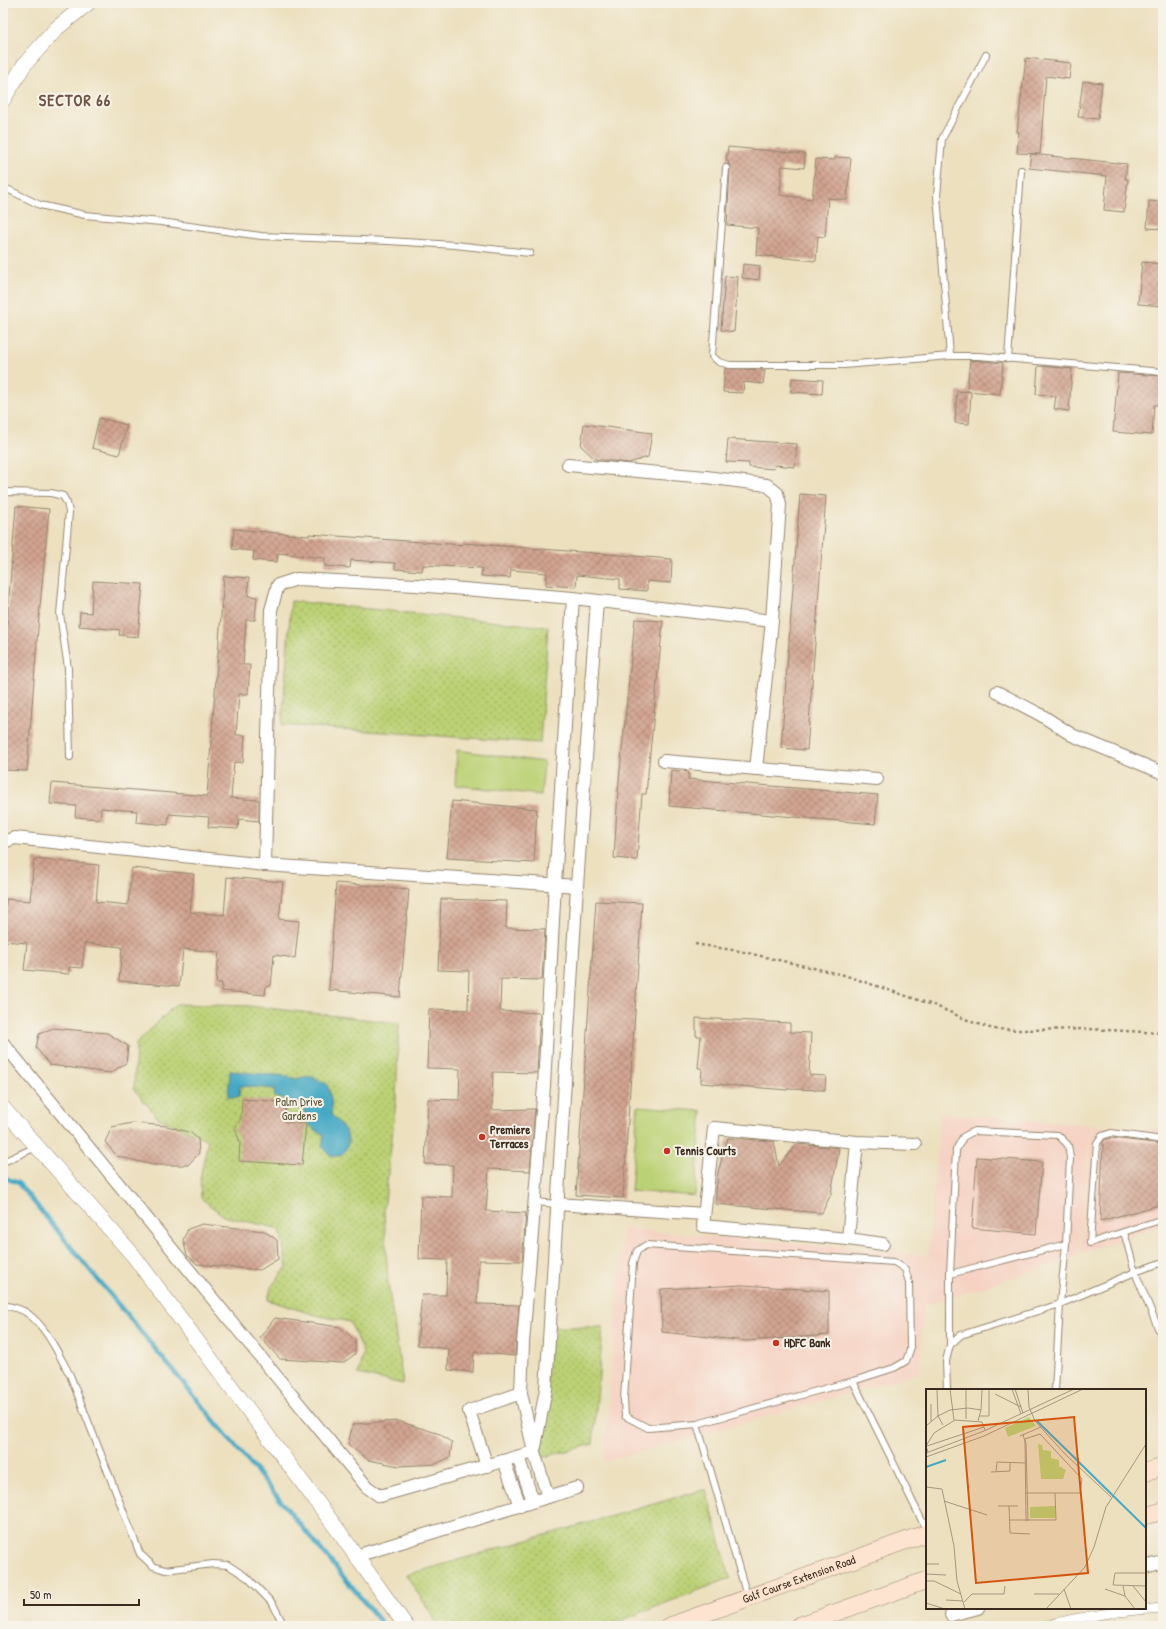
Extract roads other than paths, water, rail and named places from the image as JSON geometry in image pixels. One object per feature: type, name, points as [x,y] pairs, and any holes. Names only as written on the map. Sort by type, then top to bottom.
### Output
[{"type":"main road","points":[[1146,1472],[1163,1467]]},
{"type":"main road","points":[[1146,1516],[1163,1511]]},
{"type":"main road","name":"Golf Course Extension Road","points":[[670,1626],[926,1532]]},
{"type":"main road","points":[[798,1626],[926,1580]]},
{"type":"street","points":[[3,100],[31,56],[57,28],[88,3]]},
{"type":"street","points":[[568,465],[706,477],[767,485],[777,493],[780,504],[772,621],[756,769]]},
{"type":"street","points":[[265,865],[271,610],[278,585],[298,579],[416,585],[574,598],[772,621]]},
{"type":"street","points":[[548,1497],[534,1452],[521,1393],[544,1086],[555,884],[574,598]]},
{"type":"street","points":[[534,1452],[546,1389],[577,886],[597,601]]},
{"type":"street","points":[[997,692],[1041,715],[1072,735],[1163,773]]},
{"type":"street","points":[[664,761],[877,778]]},
{"type":"street","points":[[3,842],[14,838],[265,865],[577,886]]},
{"type":"street","points":[[3,1043],[367,1487],[380,1496],[534,1452]]},
{"type":"street","points":[[3,1108],[133,1255],[403,1621]]},
{"type":"street","points":[[883,1244],[848,1238],[703,1226],[714,1128],[857,1142],[914,1144]]},
{"type":"street","points":[[848,1238],[857,1142]]},
{"type":"street","points":[[557,1204],[704,1214]]},
{"type":"street","points":[[487,1466],[469,1411],[521,1393]]},
{"type":"street","points":[[518,1457],[533,1501]]},
{"type":"street","points":[[504,1461],[520,1506]]},
{"type":"street","points":[[356,1556],[577,1488]]},
{"type":"street","points":[[1146,1567],[1163,1562]]},
{"type":"street","points":[[1045,1626],[1111,1612],[1163,1608]]},
{"type":"street","points":[[950,1616],[974,1609]]},
{"type":"lane","points":[[950,356],[937,196],[942,139],[986,55]]},
{"type":"lane","points":[[726,168],[712,356],[719,362],[730,365],[844,365],[950,356],[1008,359],[1163,372]]},
{"type":"lane","points":[[1008,359],[1021,170]]},
{"type":"lane","points":[[3,188],[40,205],[85,215],[161,222],[261,236],[455,245],[530,253]]},
{"type":"lane","points":[[3,492],[51,493],[63,496],[67,503],[69,512],[60,614],[68,668],[70,757]]},
{"type":"lane","points":[[947,1389],[946,1361],[950,1345],[950,1274],[956,1150],[963,1137],[974,1131],[1058,1135],[1068,1145],[1070,1158],[1066,1244],[1060,1304],[1055,1389]]},
{"type":"lane","points":[[1163,1140],[1112,1133],[1102,1136],[1097,1143],[1090,1243],[1163,1219]]},
{"type":"lane","points":[[3,1162],[37,1147]]},
{"type":"lane","points":[[535,1202],[557,1204]]},
{"type":"lane","points":[[1124,1232],[1134,1272],[1163,1340]]},
{"type":"lane","points":[[950,1274],[1066,1244]]},
{"type":"lane","points":[[646,1245],[894,1262],[905,1269],[909,1282],[910,1350],[906,1361],[894,1368],[853,1382],[697,1424],[648,1428],[625,1416],[624,1399],[633,1263],[637,1251],[646,1245]]},
{"type":"lane","points":[[950,1345],[961,1335],[1060,1304],[1134,1272],[1163,1262]]},
{"type":"lane","points":[[3,1305],[15,1307],[27,1313],[39,1325],[55,1348],[70,1375],[140,1554],[153,1566],[166,1570],[213,1564],[228,1565],[248,1578],[273,1604],[284,1626]]},
{"type":"lane","points":[[853,1382],[926,1530]]},
{"type":"lane","points":[[697,1424],[747,1598]]},
{"type":"water","points":[[230,1071],[286,1076],[296,1079],[309,1077],[315,1078],[327,1084],[331,1102],[331,1114],[347,1134],[348,1145],[345,1150],[340,1156],[331,1156],[322,1146],[324,1135],[310,1126],[304,1115],[304,1110],[299,1105],[290,1104],[287,1099],[274,1097],[275,1089],[240,1086],[239,1097],[228,1097]]},
{"type":"waterway","points":[[3,1177],[18,1183],[384,1626]]},
{"type":"place","name":"Premiere Terraces","points":[[482,1137]]},
{"type":"place","name":"Tennis Courts","points":[[667,1151]]},
{"type":"place","name":"HDFC Bank","points":[[776,1343]]},
{"type":"district","name":"SECTOR 66","points":[[75,100]]},
{"type":"park label","name":"Palm Drive Gardens","points":[[299,1109]]}]
